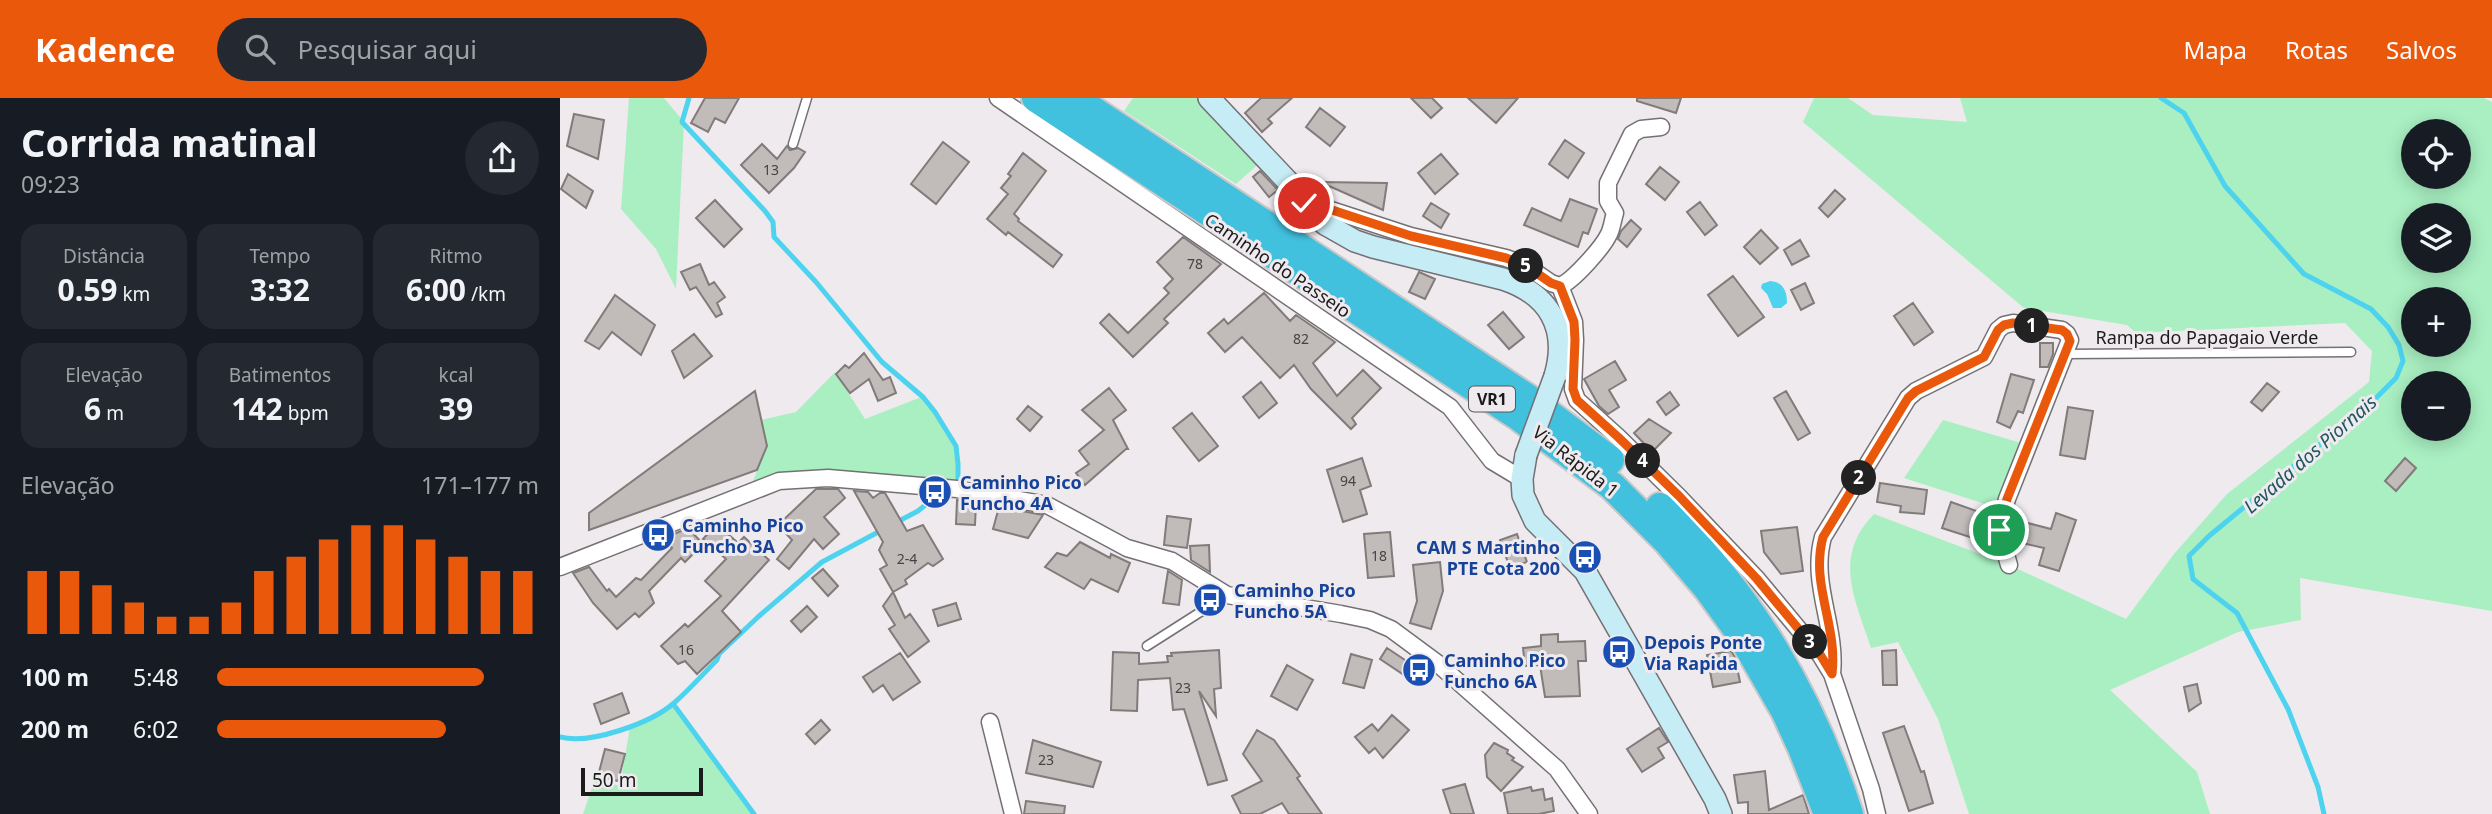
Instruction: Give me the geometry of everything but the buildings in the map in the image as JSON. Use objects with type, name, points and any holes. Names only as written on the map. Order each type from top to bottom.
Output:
[{"type":"highway","name":"Via Rápida 1","points":[[1037,98],[1518,416],[1612,486],[1667,541],[1708,589],[1742,636],[1785,711],[1828,814]]},
{"type":"highway","name":"Via Rápida 1","points":[[1074,98],[1526,397],[1622,470],[1723,574],[1761,627],[1802,700],[1830,762],[1849,814]]},
{"type":"street","name":"Caminho do Passeio","points":[[998,98],[1450,407],[1492,461],[1521,479]]},
{"type":"street","points":[[1209,98],[1325,224],[1354,241],[1521,285],[1548,308],[1559,333],[1560,361],[1526,455],[1521,479],[1524,495],[1535,521],[1585,571],[1721,814]]},
{"type":"street","points":[[1304,203],[1411,236],[1506,258],[1525,265],[1560,286],[1581,270],[1609,235],[1615,213],[1608,201],[1608,183],[1632,134],[1641,129],[1661,127]]},
{"type":"street","points":[[1560,286],[1574,322],[1573,389],[1577,400],[1671,488],[1757,579],[1821,656],[1832,674],[1877,814]]},
{"type":"street","points":[[1832,674],[1833,647],[1819,577],[1818,559],[1823,537],[1908,398],[1916,391],[1984,357],[1998,330],[2013,323],[2062,330],[2070,341],[2007,499],[1999,530],[2009,565]]},
{"type":"street","points":[[560,567],[779,481],[828,478],[957,489],[1047,505],[1127,548],[1172,561],[1227,595],[1370,620],[1391,629],[1437,663],[1557,769],[1589,814]]},
{"type":"street","points":[[990,722],[1013,814]]},
{"type":"lane","points":[[793,144],[807,98]]},
{"type":"lane","name":"Rampa do Papagaio Verde","points":[[2064,354],[2351,352]]},
{"type":"lane","points":[[1147,646],[1227,595]]},
{"type":"green space","points":[[629,98],[664,98],[684,122],[676,289],[656,249],[621,209]]},
{"type":"green space","points":[[1133,98],[1209,98],[1264,159],[1236,184],[1124,111]]},
{"type":"green space","points":[[1814,98],[1848,98],[1873,115],[1967,122],[1960,98],[2484,98],[2492,102],[2492,611],[2300,578],[2301,620],[2238,632],[2110,690],[2197,772],[2210,814],[1969,814],[1938,719],[1898,642],[1871,648],[1859,612],[1850,562],[1861,530],[1874,514],[2009,565],[2126,619],[2174,554],[2227,494],[2369,382],[2372,351],[2345,323],[2136,333],[2127,325],[2024,308],[1803,122]]},
{"type":"green space","points":[[835,372],[865,419],[924,396],[948,429],[956,449],[957,489],[828,478],[749,491],[767,446],[761,420],[796,412]]},
{"type":"green space","points":[[1943,420],[2028,445],[2004,510],[1904,478]]},
{"type":"green space","points":[[673,706],[752,814],[583,814],[595,779],[620,786],[630,727]]},
{"type":"water","points":[[1770,281],[1781,285],[1785,291],[1787,303],[1781,308],[1773,308],[1761,288],[1762,284]]},
{"type":"waterway","points":[[689,98],[682,122],[765,211],[773,222],[774,237],[816,282],[882,362],[923,397],[935,412],[956,446],[958,479]]},
{"type":"waterway","name":"Levada dos Piornais","points":[[2161,98],[2184,113],[2225,186],[2304,274],[2371,309],[2388,327],[2399,345],[2403,361],[2396,378],[2354,420],[2323,442],[2209,536],[2189,556],[2193,579],[2237,613],[2288,709],[2318,787],[2324,814]]},
{"type":"waterway","points":[[897,522],[918,511],[939,494]]},
{"type":"waterway","points":[[560,737],[573,739],[603,735],[636,725],[664,711],[685,693],[717,660],[719,654],[758,617],[822,562],[882,530]]},
{"type":"waterway","points":[[674,705],[754,814]]},
{"type":"place","name":"Caminho Pico Funcho 4A","points":[[935,492]]},
{"type":"place","name":"Caminho Pico Funcho 3A","points":[[658,535]]},
{"type":"place","name":"CAM S Martinho PTE Cota 200","points":[[1585,557]]},
{"type":"place","name":"Caminho Pico Funcho 5A","points":[[1210,600]]},
{"type":"place","name":"Depois Ponte Via Rapida","points":[[1619,652]]},
{"type":"place","name":"Caminho Pico Funcho 6A","points":[[1419,670]]},
{"type":"route","points":[[1304,203],[1411,236],[1506,258],[1525,265],[1560,286],[1574,322],[1573,389],[1577,400],[1679,496],[1757,579],[1821,656],[1832,674],[1833,647],[1819,577],[1818,559],[1823,537],[1908,398],[1916,391],[1984,357],[1998,330],[2004,325],[2013,323],[2062,330],[2070,341],[2007,499],[1999,530]]}]
